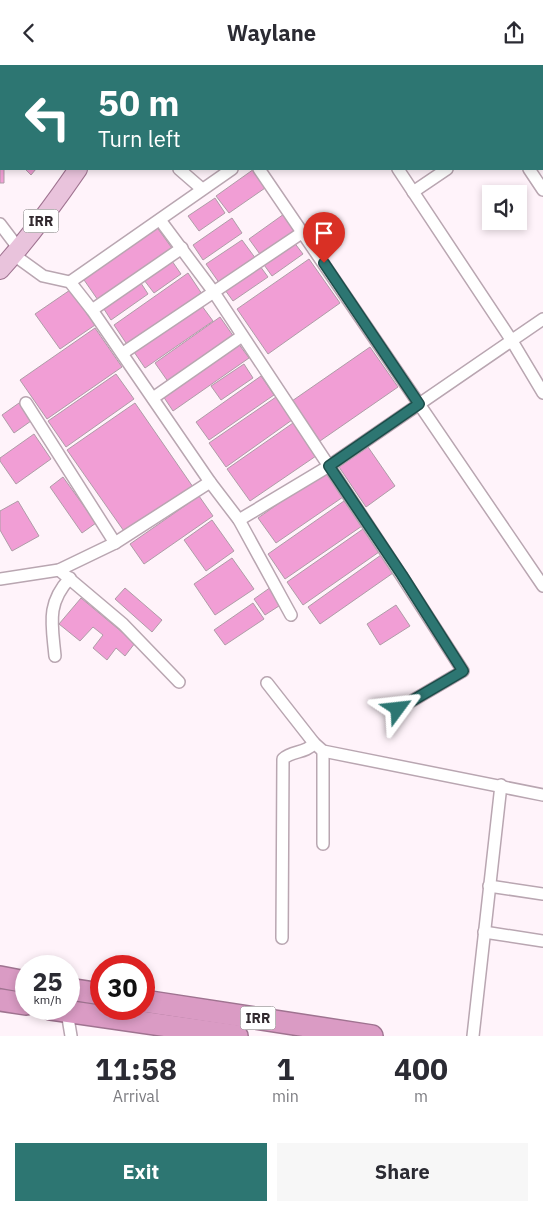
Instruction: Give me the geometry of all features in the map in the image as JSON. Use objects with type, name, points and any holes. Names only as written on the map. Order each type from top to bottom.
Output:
[{"type":"highway","points":[[0,977],[15,980]]},
{"type":"highway","points":[[0,1000],[15,1003]]},
{"type":"highway","name":"IRR","points":[[155,1003],[372,1036]]},
{"type":"highway","name":"IRR","points":[[80,1013],[237,1036]]},
{"type":"main road","name":"IRR","points":[[0,270],[66,170]]},
{"type":"main road","name":"IRR","points":[[12,250],[56,201],[77,170]]},
{"type":"street","points":[[180,170],[202,189]]},
{"type":"street","points":[[70,282],[230,170]]},
{"type":"street","points":[[260,170],[543,586]]},
{"type":"street","points":[[399,170],[512,341],[543,393]]},
{"type":"street","points":[[413,192],[446,170]]},
{"type":"street","points":[[530,170],[543,190]]},
{"type":"street","points":[[160,219],[212,291],[402,575],[463,671],[398,709]]},
{"type":"street","points":[[0,224],[12,250],[43,276],[70,282],[92,310],[239,520],[291,615]]},
{"type":"street","points":[[123,353],[212,291],[303,232]]},
{"type":"street","points":[[92,310],[182,248]]},
{"type":"street","points":[[239,520],[329,466],[543,319]]},
{"type":"street","points":[[153,397],[242,336]]},
{"type":"street","points":[[26,403],[115,543]]},
{"type":"street","points":[[0,579],[60,570],[115,543],[210,481]]},
{"type":"street","points":[[60,570],[123,625],[179,681]]},
{"type":"street","points":[[55,656],[51,612],[60,588],[70,578]]},
{"type":"street","points":[[267,683],[318,747],[323,844]]},
{"type":"street","points":[[282,938],[283,759],[287,755],[318,747],[543,795]]},
{"type":"street","points":[[473,1036],[500,785]]},
{"type":"street","points":[[489,886],[543,894]]},
{"type":"street","points":[[484,932],[543,941]]},
{"type":"street","points":[[64,1020],[71,1036]]},
{"type":"building","points":[[0,170],[4,170],[4,183],[0,183]]},
{"type":"building","points":[[26,170],[35,170],[31,175]]},
{"type":"building","points":[[253,170],[255,170],[268,186],[229,213],[216,196]]},
{"type":"building","points":[[215,198],[225,213],[199,231],[188,216]]},
{"type":"building","points":[[284,214],[297,233],[262,257],[249,239]]},
{"type":"building","points":[[232,218],[242,233],[203,260],[193,245]]},
{"type":"building","points":[[156,226],[174,251],[100,303],[82,277]]},
{"type":"building","points":[[242,240],[256,259],[220,284],[206,264]]},
{"type":"building","points":[[293,241],[303,254],[272,276],[262,262]]},
{"type":"building","points":[[309,259],[340,303],[268,354],[237,309]]},
{"type":"building","points":[[172,261],[181,274],[154,293],[144,280]]},
{"type":"building","points":[[260,266],[268,277],[233,301],[225,290]]},
{"type":"building","points":[[188,273],[202,294],[128,346],[114,325]]},
{"type":"building","points":[[139,280],[148,294],[111,320],[102,306]]},
{"type":"building","points":[[73,288],[98,323],[60,349],[35,314]]},
{"type":"building","points":[[199,302],[213,321],[145,368],[132,349]]},
{"type":"building","points":[[220,317],[234,337],[169,383],[155,363]]},
{"type":"building","points":[[95,328],[122,367],[47,419],[20,380]]},
{"type":"building","points":[[238,343],[249,358],[173,411],[163,396]]},
{"type":"building","points":[[370,347],[398,387],[320,441],[292,401]]},
{"type":"building","points":[[244,364],[253,378],[221,400],[211,386]]},
{"type":"building","points":[[116,374],[134,399],[66,447],[48,421]]},
{"type":"building","points":[[261,376],[274,395],[209,440],[196,422]]},
{"type":"building","points":[[276,397],[292,420],[226,467],[209,443]]},
{"type":"building","points":[[19,403],[31,421],[14,433],[2,415]]},
{"type":"building","points":[[135,403],[193,487],[126,534],[67,450]]},
{"type":"building","points":[[293,423],[316,456],[250,501],[227,469]]},
{"type":"building","points":[[34,434],[51,459],[16,484],[0,461],[0,458]]},
{"type":"building","points":[[368,447],[395,486],[366,507],[339,467]]},
{"type":"building","points":[[325,471],[343,497],[276,543],[258,518]]},
{"type":"building","points":[[63,477],[96,523],[82,533],[50,487]]},
{"type":"building","points":[[199,496],[213,516],[144,564],[130,544]]},
{"type":"building","points":[[18,501],[39,536],[12,551],[0,530],[0,511]]},
{"type":"building","points":[[344,501],[362,526],[285,579],[268,554]]},
{"type":"building","points":[[212,520],[234,551],[206,571],[184,540]]},
{"type":"building","points":[[363,529],[379,552],[303,605],[287,582]]},
{"type":"building","points":[[381,555],[393,573],[320,624],[308,607]]},
{"type":"building","points":[[232,558],[254,589],[215,615],[194,584]]},
{"type":"building","points":[[271,587],[282,604],[265,615],[254,599]]},
{"type":"building","points":[[125,588],[162,620],[152,632],[115,599]]},
{"type":"building","points":[[81,598],[135,643],[125,656],[116,648],[107,660],[93,648],[103,635],[93,627],[80,641],[59,624]]},
{"type":"building","points":[[253,603],[264,619],[225,645],[214,630]]},
{"type":"building","points":[[396,605],[410,626],[380,645],[367,624]]},
{"type":"route","points":[[324,263],[419,404],[329,466],[463,671],[398,709]]}]
